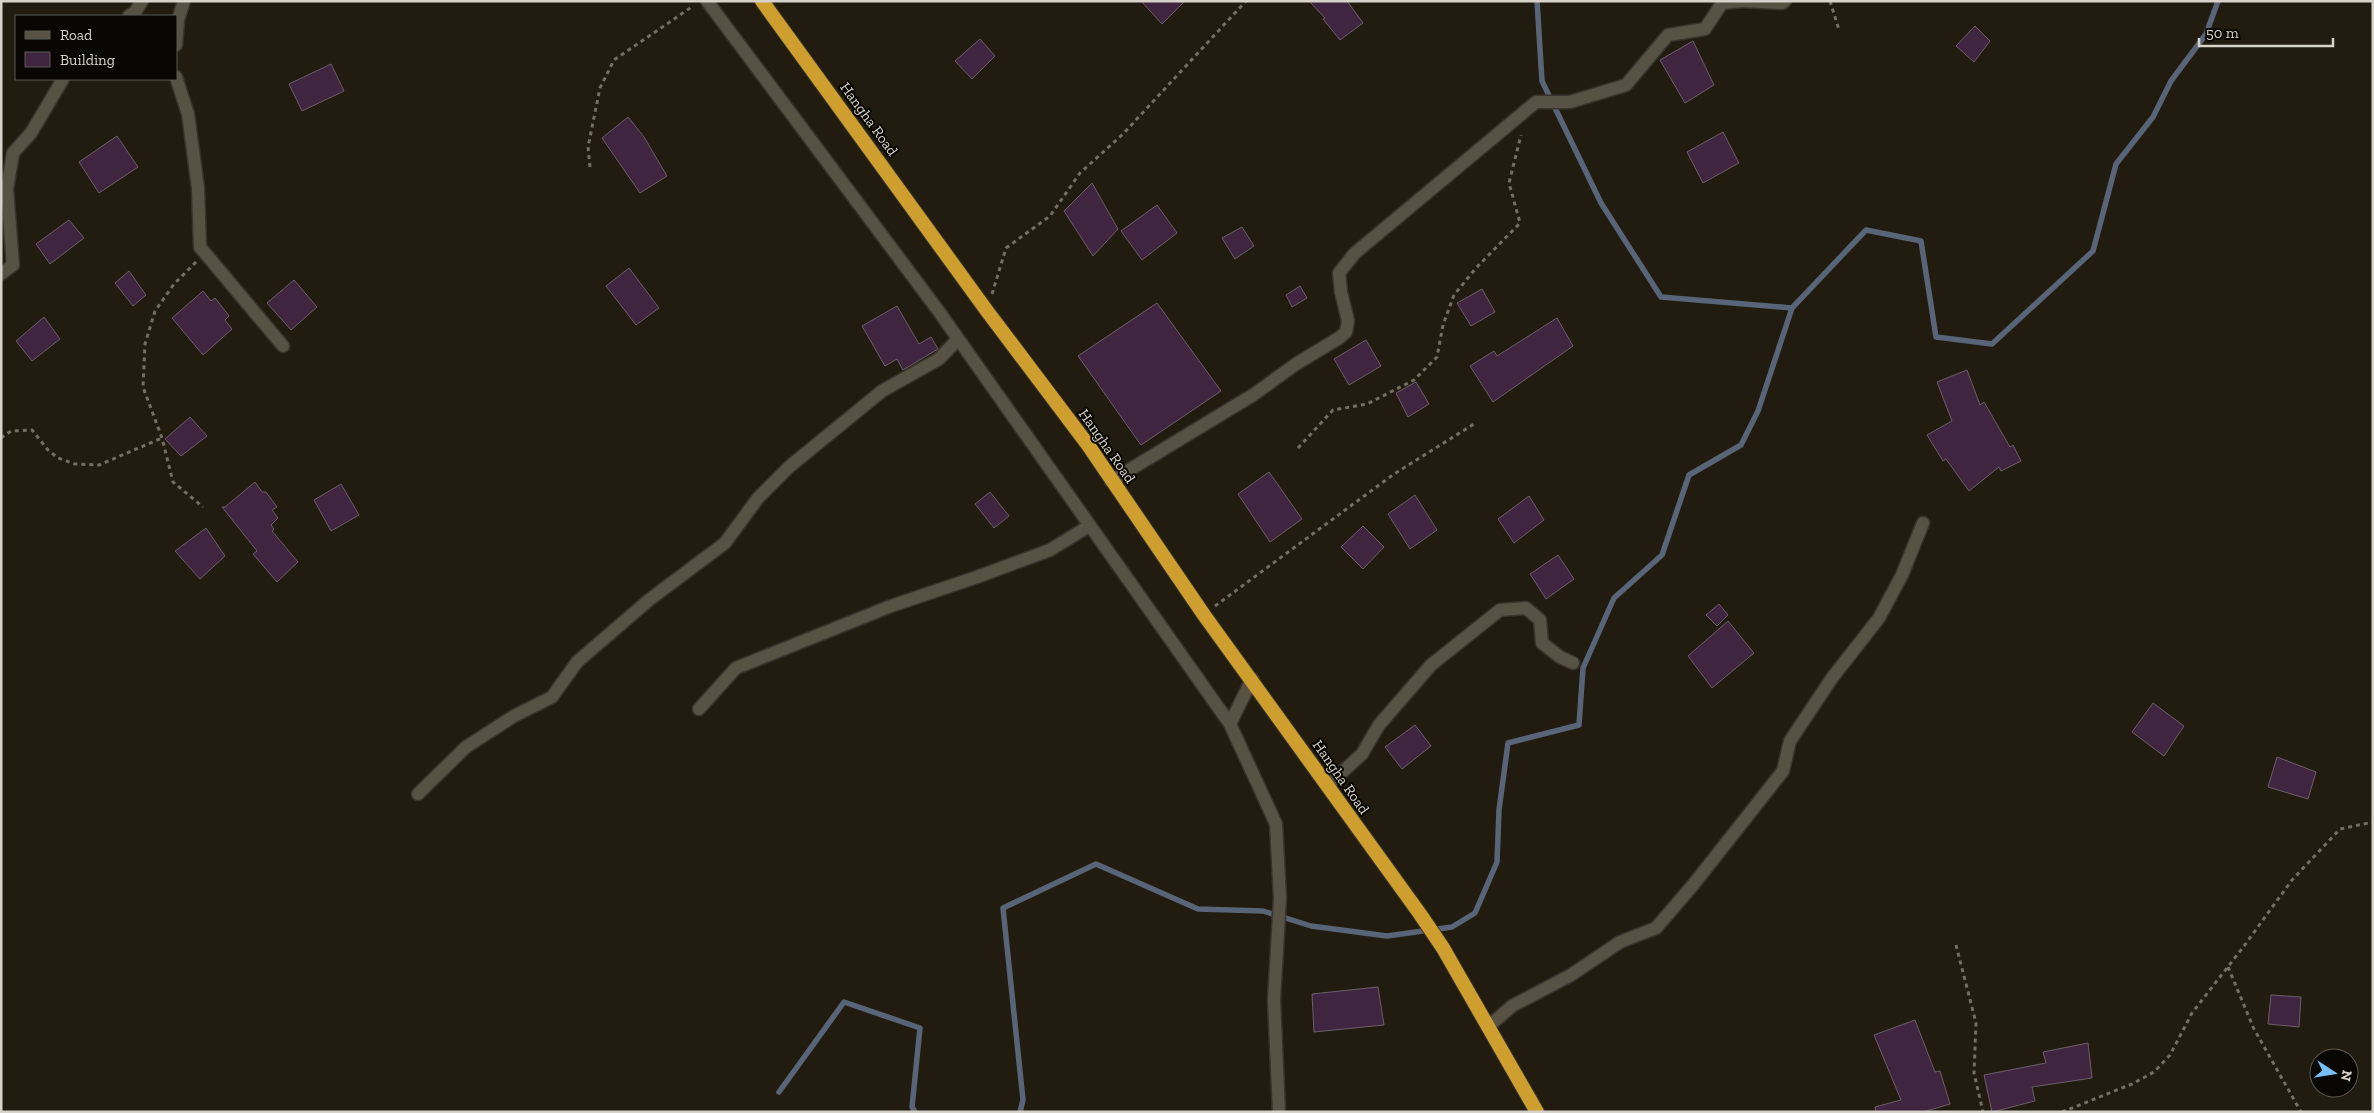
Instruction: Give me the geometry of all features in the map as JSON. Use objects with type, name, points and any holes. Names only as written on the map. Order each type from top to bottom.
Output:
[{"type":"highway","name":"Hangha Road","points":[[762,1],[987,311],[1088,445],[1204,615],[1420,914],[1443,948],[1537,1112]]},
{"type":"street","points":[[130,15],[135,12],[142,1]]},
{"type":"street","points":[[178,20],[184,1]]},
{"type":"street","points":[[707,1],[807,132],[958,339],[1230,724],[1276,824],[1280,898],[1274,1000],[1280,1112]]},
{"type":"street","points":[[1111,481],[1237,405],[1346,332],[1348,321],[1338,280],[1342,267],[1355,253],[1536,102],[1570,102],[1626,85],[1668,35],[1705,29],[1722,3],[1743,1],[1782,4],[1785,1]]},
{"type":"street","points":[[1,274],[13,265],[7,189],[14,153],[31,133],[62,80]]},
{"type":"street","points":[[177,80],[188,114],[198,188],[200,247],[283,346]]},
{"type":"street","points":[[418,794],[466,747],[514,716],[552,697],[577,662],[649,600],[725,543],[758,498],[789,467],[882,391],[939,359],[958,339]]},
{"type":"street","points":[[1489,1026],[1512,1006],[1571,975],[1620,942],[1656,928],[1693,886],[1783,771],[1790,741],[1832,678],[1879,618],[1902,575],[1923,523]]},
{"type":"street","points":[[699,709],[736,668],[891,606],[978,577],[1050,550],[1089,526]]},
{"type":"street","points":[[1327,786],[1362,754],[1379,725],[1431,665],[1500,610],[1526,608],[1540,620],[1542,643],[1560,657],[1573,663]]},
{"type":"street","points":[[1230,724],[1252,679]]},
{"type":"path","points":[[590,168],[588,147],[600,88],[614,60],[700,1]]},
{"type":"path","points":[[987,311],[1006,248],[1050,216],[1080,173],[1122,134],[1246,1]]},
{"type":"path","points":[[1830,1],[1839,30]]},
{"type":"path","points":[[1298,448],[1333,410],[1367,404],[1414,380],[1437,358],[1443,325],[1454,295],[1476,268],[1520,223],[1509,183],[1523,126]]},
{"type":"path","points":[[203,507],[173,482],[162,438],[143,387],[146,344],[155,312],[174,284],[206,254]]},
{"type":"path","points":[[1204,615],[1394,474],[1474,424]]},
{"type":"path","points":[[1,438],[12,431],[32,430],[48,450],[58,458],[75,464],[99,465],[162,438]]},
{"type":"path","points":[[2062,1112],[2132,1084],[2154,1072],[2170,1055],[2192,1013],[2292,880],[2340,829],[2373,822]]},
{"type":"path","points":[[1956,945],[1976,1023],[1974,1073],[1983,1112]]},
{"type":"path","points":[[2228,967],[2254,1028],[2301,1112]]},
{"type":"building","points":[[1141,1],[1185,1],[1162,24]]},
{"type":"building","points":[[1309,1],[1347,1],[1363,23],[1340,40],[1323,19],[1325,18]]},
{"type":"building","points":[[1975,26],[1990,41],[1974,62],[1956,46]]},
{"type":"building","points":[[980,39],[995,56],[972,79],[955,61]]},
{"type":"building","points":[[1693,41],[1714,85],[1685,103],[1660,60]]},
{"type":"building","points":[[331,64],[344,91],[302,111],[289,84]]},
{"type":"building","points":[[628,117],[644,137],[667,176],[640,193],[602,138]]},
{"type":"building","points":[[1723,132],[1739,163],[1703,183],[1687,152]]},
{"type":"building","points":[[117,136],[138,167],[99,193],[79,162]]},
{"type":"building","points":[[1092,183],[1118,229],[1093,256],[1064,211]]},
{"type":"building","points":[[1157,205],[1177,233],[1142,260],[1121,231]]},
{"type":"building","points":[[69,220],[84,238],[50,264],[36,244]]},
{"type":"building","points":[[1242,227],[1254,246],[1235,259],[1222,238]]},
{"type":"building","points":[[629,268],[659,308],[636,325],[606,286]]},
{"type":"building","points":[[129,271],[146,295],[133,306],[115,283]]},
{"type":"building","points":[[294,280],[317,307],[291,330],[267,303]]},
{"type":"building","points":[[1300,286],[1307,298],[1292,307],[1286,295]]},
{"type":"building","points":[[1482,289],[1495,312],[1471,326],[1457,303]]},
{"type":"building","points":[[203,291],[211,301],[215,298],[229,316],[225,320],[232,329],[203,355],[172,318]]},
{"type":"building","points":[[1157,303],[1221,391],[1141,445],[1078,356]]},
{"type":"building","points":[[897,306],[919,344],[931,337],[938,349],[903,370],[897,359],[885,366],[862,326]]},
{"type":"building","points":[[44,317],[60,339],[32,361],[16,341]]},
{"type":"building","points":[[1557,318],[1573,346],[1493,402],[1470,366],[1494,351],[1497,356]]},
{"type":"building","points":[[1366,340],[1381,366],[1349,385],[1334,359]]},
{"type":"building","points":[[1967,370],[1980,405],[1984,402],[2010,447],[2013,445],[2021,461],[2001,471],[1999,467],[1969,491],[1946,459],[1943,461],[1927,435],[1952,421],[1937,382]]},
{"type":"building","points":[[1416,382],[1429,404],[1408,417],[1396,393]]},
{"type":"building","points":[[190,417],[207,436],[181,456],[165,439]]},
{"type":"building","points":[[1269,472],[1302,519],[1270,542],[1238,494]]},
{"type":"building","points":[[255,482],[262,492],[266,492],[277,507],[272,510],[278,518],[271,525],[274,529],[272,531],[298,562],[277,582],[253,554],[257,551],[222,507],[225,507]]},
{"type":"building","points":[[341,484],[359,515],[331,531],[314,500]]},
{"type":"building","points":[[990,492],[1009,516],[994,528],[975,504]]},
{"type":"building","points":[[1415,495],[1437,530],[1410,549],[1388,514]]},
{"type":"building","points":[[1529,496],[1544,520],[1514,543],[1498,519]]},
{"type":"building","points":[[1363,526],[1384,547],[1363,569],[1341,547]]},
{"type":"building","points":[[206,528],[225,556],[200,579],[175,551]]},
{"type":"building","points":[[1558,555],[1574,579],[1546,599],[1530,574]]},
{"type":"building","points":[[1719,604],[1728,615],[1717,626],[1706,615]]},
{"type":"building","points":[[1728,621],[1754,653],[1712,688],[1688,656]]},
{"type":"building","points":[[2153,703],[2184,726],[2164,756],[2132,732]]},
{"type":"building","points":[[1415,725],[1431,746],[1402,769],[1385,747]]},
{"type":"building","points":[[2277,757],[2316,772],[2308,799],[2268,787]]},
{"type":"building","points":[[1378,987],[1384,1025],[1314,1032],[1312,994]]},
{"type":"building","points":[[2271,995],[2301,997],[2299,1027],[2268,1024]]},
{"type":"building","points":[[1915,1020],[1935,1072],[1940,1071],[1950,1104],[1923,1112],[1876,1112],[1875,1107],[1901,1100],[1874,1035]]},
{"type":"building","points":[[2088,1043],[2092,1078],[2032,1087],[2035,1101],[1992,1112],[1984,1075],[2046,1063],[2043,1052]]},
{"type":"waterway","points":[[1537,1],[1542,81],[1601,203],[1661,297],[1792,308]]},
{"type":"waterway","points":[[1020,1112],[1023,1100],[1003,908],[1096,864],[1198,909],[1263,911],[1311,926],[1387,936],[1452,927],[1475,913],[1497,862],[1499,810],[1508,743],[1579,725],[1583,668],[1614,598],[1662,555],[1689,475],[1741,445],[1758,411],[1792,308],[1866,230],[1921,241],[1936,337],[1992,344],[2093,251],[2116,164],[2153,117],[2171,81],[2206,34],[2218,1]]},
{"type":"waterway","points":[[779,1092],[844,1002],[920,1028],[912,1107],[915,1112]]}]
